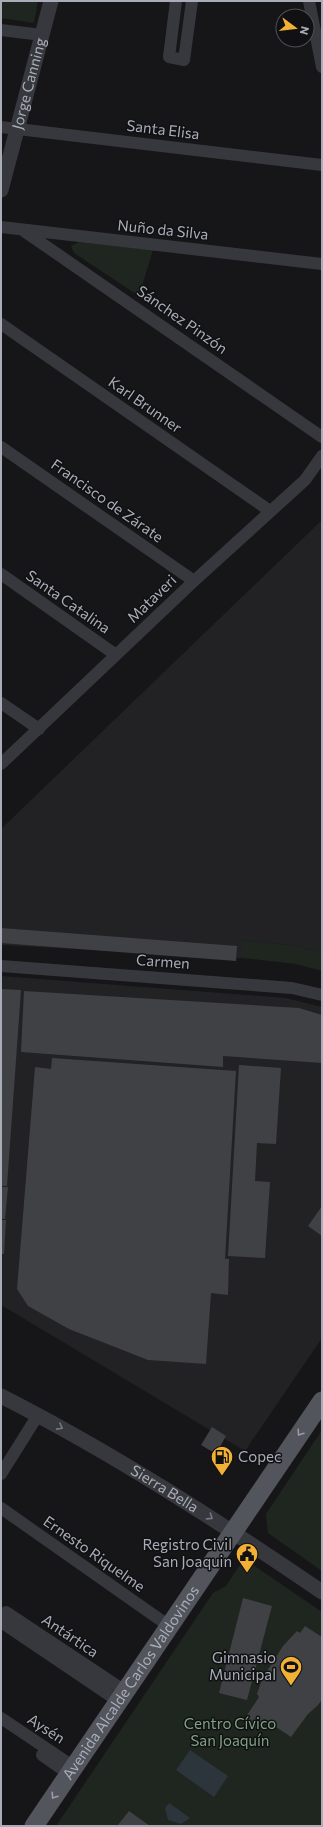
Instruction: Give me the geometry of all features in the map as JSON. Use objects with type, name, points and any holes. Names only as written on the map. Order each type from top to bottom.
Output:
[{"type":"main road","name":"Avenida Alcalde Carlos Valdovinos","points":[[34,1826],[322,1401]]},
{"type":"street","name":"Jorge Canning","points":[[1,190],[51,1]]},
{"type":"street","points":[[176,1],[169,57],[184,60],[192,1]]},
{"type":"street","points":[[310,1],[322,67]]},
{"type":"street","points":[[1,30],[42,35]]},
{"type":"street","name":"Santa Elisa","points":[[1,127],[322,165]]},
{"type":"street","name":"Nuño da Silva","points":[[1,227],[24,231],[322,264]]},
{"type":"street","name":"Sánchez Pinzón","points":[[24,231],[322,437]]},
{"type":"street","name":"Karl Brunner","points":[[1,324],[270,511]]},
{"type":"street","name":"Francisco de Zárate","points":[[1,447],[194,581]]},
{"type":"street","name":"Mataveri","points":[[1,764],[194,581],[305,480],[322,456]]},
{"type":"street","name":"Santa Catalina","points":[[1,574],[116,655]]},
{"type":"street","points":[[1,702],[39,729]]},
{"type":"street","name":"Carmen","points":[[1,966],[292,988],[322,995]]},
{"type":"street","name":"Sierra Bella","points":[[1,1396],[130,1467],[233,1532],[322,1592]]},
{"type":"street","points":[[1,1474],[38,1415]]},
{"type":"street","name":"Ernesto Riquelme","points":[[1,1508],[169,1626]]},
{"type":"street","name":"Antártica","points":[[1,1621],[6,1612],[122,1696]]},
{"type":"street","name":"Aysén","points":[[1,1718],[71,1770]]},
{"type":"street","name":"Aysén","points":[[1,1727],[71,1770]]},
{"type":"shaded area","points":[[322,520],[322,952],[295,946],[242,940],[242,958],[1,945],[1,829]]},
{"type":"shaded area","points":[[1,976],[286,998],[322,1007],[322,1338],[245,1451],[1,1305]]},
{"type":"shaded area","points":[[190,1750],[228,1776],[214,1797],[176,1770]]},
{"type":"shaded area","points":[[169,1803],[190,1818],[181,1824],[168,1820],[165,1808]]},
{"type":"green space","points":[[1,1],[38,1],[34,23],[1,18]]},
{"type":"green space","points":[[79,242],[153,250],[139,296],[74,253],[71,246]]},
{"type":"green space","points":[[242,940],[295,946],[322,952],[322,971],[296,964],[242,958]]},
{"type":"green space","points":[[322,1430],[322,1571],[268,1533],[266,1514]]},
{"type":"green space","name":"Centro Cívico San Joaquín","points":[[249,1562],[322,1612],[322,1826],[56,1826],[213,1593],[226,1586],[239,1566]]},
{"type":"building","points":[[1,928],[237,946],[236,961],[1,943]]},
{"type":"building","points":[[1,989],[21,990],[7,1186],[1,1186]]},
{"type":"building","points":[[24,991],[299,1008],[322,1015],[322,1063],[223,1056],[223,1067],[21,1052]]},
{"type":"building","points":[[52,1058],[236,1071],[225,1259],[229,1259],[228,1295],[211,1293],[206,1364],[148,1360],[69,1329],[28,1306],[17,1289],[35,1067],[51,1069]]},
{"type":"building","points":[[239,1065],[281,1068],[276,1144],[257,1143],[255,1181],[270,1182],[265,1258],[228,1256]]},
{"type":"building","points":[[1,1187],[8,1187],[5,1219],[1,1219]]},
{"type":"building","points":[[322,1206],[322,1236],[308,1226]]},
{"type":"building","points":[[1,1220],[6,1220],[4,1254],[1,1254]]},
{"type":"building","points":[[212,1427],[226,1436],[216,1454],[201,1445]]},
{"type":"building","points":[[243,1598],[272,1606],[247,1700],[219,1693]]},
{"type":"building","name":"Gimnasio Municipal","points":[[305,1626],[322,1637],[322,1700],[308,1714],[291,1737],[264,1719],[258,1729],[244,1720],[259,1697],[257,1694],[262,1679],[283,1646],[297,1631],[300,1633]]},
{"type":"building","points":[[129,1811],[150,1826],[117,1826]]},
{"type":"place","name":"Copec","points":[[222,1476]]},
{"type":"place","name":"Registro Civil San Joaquin","points":[[247,1574]]},
{"type":"place","name":"Gimnasio Municipal","points":[[291,1686]]}]
